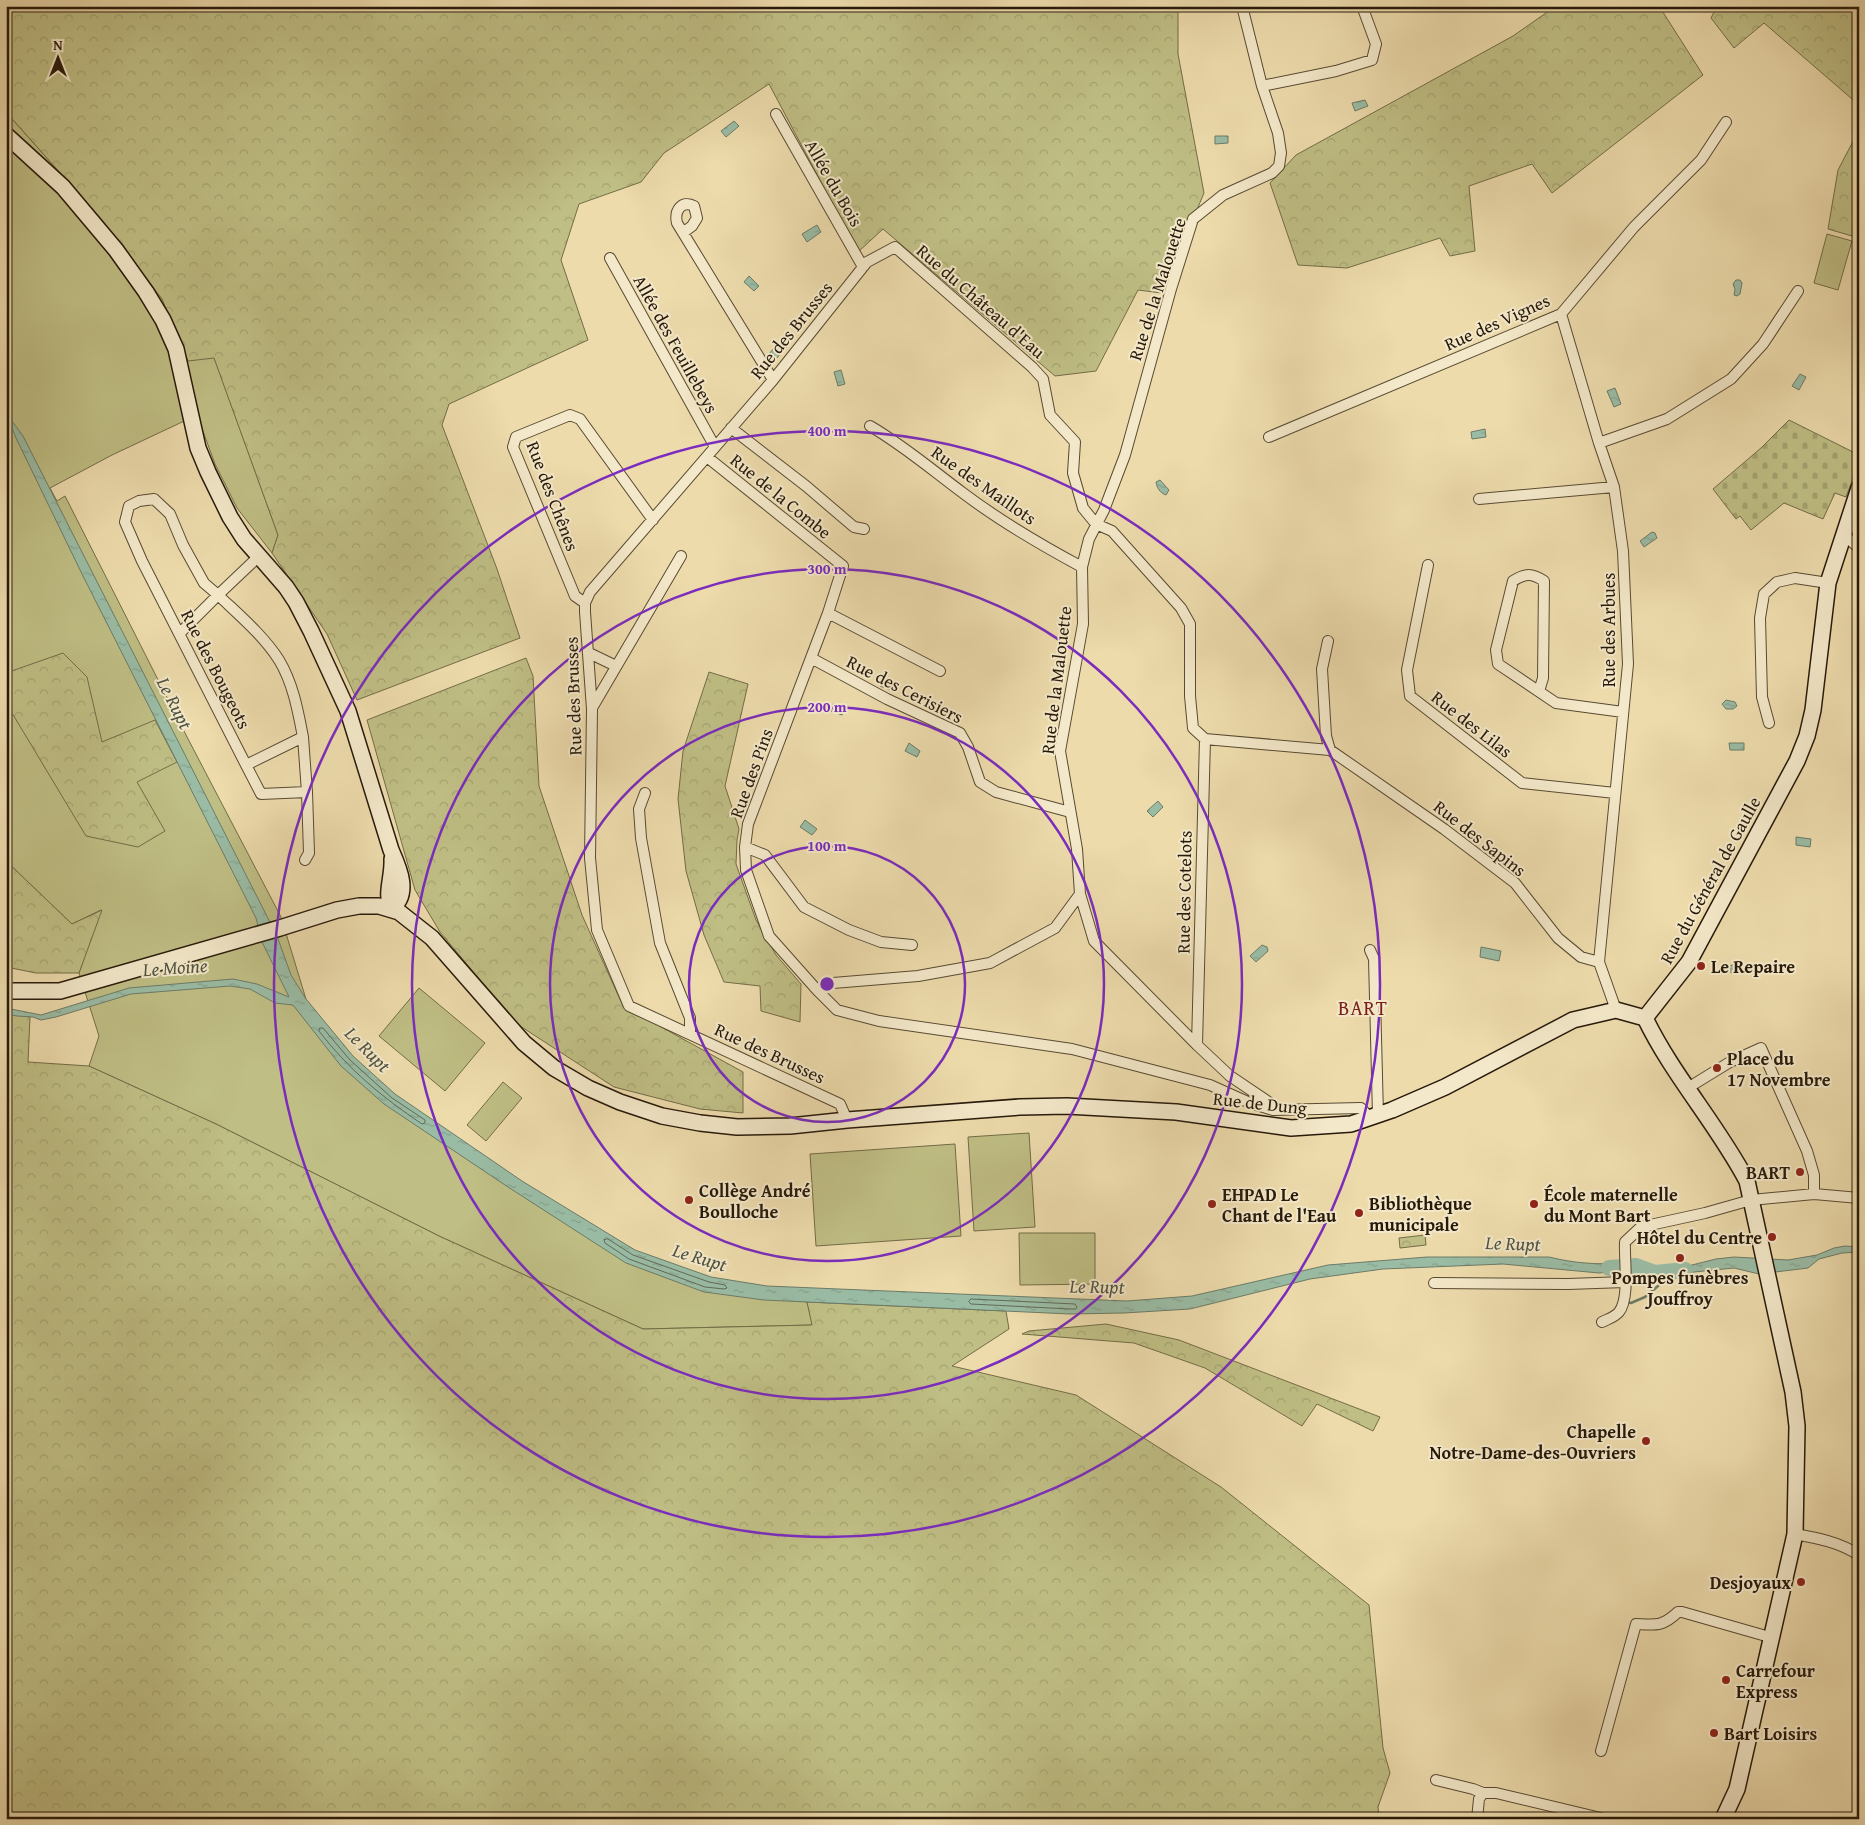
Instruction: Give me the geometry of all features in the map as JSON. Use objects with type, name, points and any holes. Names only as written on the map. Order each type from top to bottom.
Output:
[{"type":"main road","points":[[6,135],[63,187],[116,250],[163,320],[176,349],[202,456],[230,517],[244,539],[286,587],[296,602],[348,711],[391,850],[393,869],[388,889],[388,900],[391,909],[359,906],[337,910],[60,991],[6,991]]},
{"type":"main road","name":"Rue du Général de Gaulle","points":[[1645,1018],[1690,962],[1797,761],[1807,736],[1814,710],[1828,583],[1859,488]]},
{"type":"main road","name":"Rue de Dung","points":[[391,909],[399,912],[432,938],[524,1043],[554,1068],[588,1088],[620,1102],[662,1116],[737,1127],[781,1126],[1011,1108],[1066,1106],[1176,1112],[1291,1128],[1351,1124],[1392,1110],[1445,1087],[1573,1020],[1616,1010],[1645,1018]]},
{"type":"main road","points":[[1645,1018],[1658,1044],[1686,1088],[1732,1152],[1747,1181],[1792,1392],[1797,1426],[1794,1534],[1773,1638],[1737,1789],[1724,1819]]},
{"type":"street","points":[[1242,6],[1262,86],[1336,71],[1372,60],[1376,44],[1362,6]]},
{"type":"street","name":"Rue de la Malouette","points":[[1262,86],[1278,133],[1281,153],[1279,166],[1272,173],[1222,195],[1193,219],[1170,289],[1125,455],[1104,510],[1089,539],[1082,567],[1083,624],[1060,751],[1077,849],[1080,894],[1094,941],[1197,1045],[1230,1076],[1270,1103],[1273,1110]]},
{"type":"street","name":"Allée du Bois","points":[[776,114],[863,267]]},
{"type":"street","name":"Rue des Vignes","points":[[1269,437],[1560,314],[1634,227],[1701,160],[1726,122]]},
{"type":"street","points":[[684,232],[773,380]]},
{"type":"street","name":"Rue des Brusses","points":[[847,1120],[840,1104],[629,1006],[597,930],[590,858],[592,708],[586,603],[590,592],[773,380],[863,267],[868,262],[895,247]]},
{"type":"street","name":"Rue du Château d'Eau","points":[[895,247],[1032,367],[1043,379],[1050,415],[1075,442],[1073,473],[1083,508],[1096,524],[1112,531],[1181,608],[1190,624],[1190,696],[1193,728],[1205,739]]},
{"type":"street","name":"Allée des Feuillebeys","points":[[610,258],[715,447]]},
{"type":"street","points":[[1599,443],[1667,419],[1731,380],[1762,344],[1798,291]]},
{"type":"street","name":"Rue des Arbues","points":[[1560,314],[1614,487],[1623,551],[1628,664],[1599,962],[1616,1010]]},
{"type":"street","name":"Rue des Chênes","points":[[586,603],[575,596],[513,447],[516,437],[570,414],[580,418],[653,520]]},
{"type":"street","name":"Rue des Maillots","points":[[870,426],[889,437],[964,494],[1040,544],[1082,567]]},
{"type":"street","points":[[731,428],[806,486],[854,527],[864,529]]},
{"type":"street","name":"Rue de la Combe","points":[[707,457],[843,566],[828,613]]},
{"type":"street","points":[[1479,498],[1614,487]]},
{"type":"street","name":"Rue des Bougeots","points":[[305,860],[309,853],[307,792],[303,737],[297,703],[279,660],[251,626],[204,583],[183,545],[170,514],[154,499],[139,500],[129,506],[125,522],[142,561],[261,794],[307,792]]},
{"type":"street","points":[[1844,535],[1859,548]]},
{"type":"street","name":"Rue des Bougeots","points":[[218,595],[258,556]]},
{"type":"street","points":[[592,708],[681,556]]},
{"type":"street","name":"Rue des Lilas","points":[[1428,565],[1407,670],[1410,696],[1522,783],[1615,793]]},
{"type":"street","points":[[1539,691],[1543,678],[1544,581],[1535,574],[1523,575],[1513,581],[1496,650],[1498,664],[1556,703],[1623,712]]},
{"type":"street","points":[[1769,723],[1762,697],[1760,618],[1764,594],[1777,582],[1795,578],[1828,583]]},
{"type":"street","points":[[180,633],[218,595]]},
{"type":"street","points":[[828,613],[940,671]]},
{"type":"street","name":"Rue des Pins","points":[[817,990],[769,936],[746,870],[745,847],[748,824],[828,613]]},
{"type":"street","points":[[1328,641],[1322,669],[1326,736],[1330,750]]},
{"type":"street","points":[[589,653],[616,666]]},
{"type":"street","name":"Rue des Cerisiers","points":[[811,658],[887,699],[960,733],[968,747],[980,782],[996,792],[1070,812]]},
{"type":"street","points":[[246,765],[303,737]]},
{"type":"street","name":"Rue des Sapins","points":[[1205,739],[1330,750],[1444,828],[1515,883],[1558,938],[1581,957],[1599,962]]},
{"type":"street","name":"Rue des Cotelots","points":[[1197,1045],[1205,739]]},
{"type":"street","points":[[645,792],[639,809],[641,838],[660,943],[690,1018],[690,1033]]},
{"type":"street","points":[[745,847],[765,855],[804,907],[849,930],[881,942],[912,945]]},
{"type":"street","points":[[1080,894],[1055,928],[990,963],[918,976],[833,983],[817,990],[836,1010],[879,1021],[1072,1049],[1210,1085],[1250,1103],[1273,1110],[1361,1108],[1374,1116]]},
{"type":"street","points":[[1370,950],[1374,959],[1374,1116]]},
{"type":"street","points":[[1686,1088],[1730,1062],[1761,1048],[1807,1151],[1814,1175],[1814,1194]]},
{"type":"street","points":[[1602,1322],[1618,1313],[1621,1308],[1625,1296],[1625,1242],[1641,1227],[1705,1213],[1751,1200],[1814,1194],[1859,1198]]},
{"type":"street","points":[[1434,1283],[1568,1284],[1625,1278]]},
{"type":"street","points":[[1794,1534],[1821,1539],[1848,1548],[1859,1555]]},
{"type":"street","points":[[1601,1751],[1636,1624],[1660,1625],[1678,1612],[1682,1612],[1773,1638]]},
{"type":"street","points":[[1436,1780],[1483,1793],[1496,1793],[1605,1819]]},
{"type":"street","points":[[1477,1819],[1480,1799],[1483,1793]]},
{"type":"green space","points":[[6,6],[1178,6],[1178,54],[1204,193],[1162,293],[1138,290],[1096,371],[1055,376],[883,229],[858,252],[769,84],[664,153],[641,182],[579,204],[561,260],[588,340],[449,404],[442,425],[497,569],[520,638],[357,700],[327,634],[272,553],[278,535],[214,358],[188,361],[162,299],[102,220],[6,112]]},
{"type":"green space","points":[[1556,6],[1659,6],[1703,75],[1552,193],[1532,164],[1469,186],[1475,251],[1450,256],[1440,238],[1347,268],[1298,265],[1270,183],[1296,155],[1513,36]]},
{"type":"green space","points":[[1717,6],[1858,6],[1859,105],[1764,23],[1734,48],[1711,18]]},
{"type":"green space","points":[[6,112],[102,220],[162,299],[188,360],[214,357],[278,535],[272,553],[237,508],[215,464],[197,415],[112,455],[50,488],[57,501],[65,496],[281,917],[309,1009],[388,1100],[617,1251],[710,1290],[807,1302],[813,1325],[643,1329],[439,1236],[216,1124],[89,1066],[99,1036],[79,973],[101,910],[72,924],[6,861]]},
{"type":"green space","points":[[1859,130],[1859,238],[1828,229],[1838,170]]},
{"type":"green space","points":[[1827,234],[1852,241],[1838,290],[1814,283]]},
{"type":"green space","points":[[1789,420],[1859,455],[1859,462],[1846,497],[1835,493],[1823,519],[1784,503],[1751,530],[1740,516],[1736,519],[1713,489],[1761,448]]},
{"type":"green space","points":[[63,653],[87,677],[102,742],[155,720],[177,762],[137,782],[165,831],[138,847],[86,836],[6,703],[6,673]]},
{"type":"green space","points":[[526,658],[533,676],[539,786],[582,915],[623,1006],[743,1072],[743,1113],[700,1109],[614,1087],[517,1024],[440,932],[415,890],[367,720]]},
{"type":"green space","points":[[709,672],[748,684],[725,786],[739,829],[736,864],[756,920],[776,955],[801,984],[800,1022],[761,1011],[760,986],[724,982],[704,935],[686,871],[678,799],[683,751]]},
{"type":"green space","points":[[6,861],[72,924],[102,910],[79,973],[36,973],[6,967]]},
{"type":"green space","points":[[419,988],[485,1043],[445,1091],[379,1036]]},
{"type":"green space","points":[[6,1012],[30,1017],[28,1062],[89,1066],[216,1124],[439,1236],[643,1329],[812,1325],[807,1302],[1006,1311],[1009,1329],[952,1366],[1076,1395],[1221,1487],[1369,1605],[1383,1748],[1390,1773],[1378,1807],[1379,1819],[6,1819]]},
{"type":"green space","points":[[503,1082],[522,1098],[486,1141],[467,1125]]},
{"type":"green space","points":[[1029,1133],[1035,1227],[974,1231],[968,1137]]},
{"type":"green space","points":[[955,1144],[961,1236],[816,1246],[810,1154]]},
{"type":"green space","points":[[1019,1233],[1095,1233],[1095,1284],[1020,1285]]},
{"type":"green space","points":[[1425,1235],[1426,1245],[1400,1248],[1399,1238]]},
{"type":"green space","points":[[1106,1324],[1179,1340],[1380,1417],[1373,1431],[1317,1404],[1302,1426],[1205,1368],[1134,1343],[1022,1334],[1029,1331]]},
{"type":"water","points":[[1365,100],[1368,106],[1355,111],[1352,103]]},
{"type":"water","points":[[734,121],[739,126],[726,137],[721,131]]},
{"type":"water","points":[[1215,136],[1228,136],[1228,143],[1215,144]]},
{"type":"water","points":[[817,225],[821,232],[807,242],[802,234]]},
{"type":"water","points":[[749,276],[759,286],[754,291],[744,282]]},
{"type":"water","points":[[1736,280],[1740,280],[1742,283],[1740,294],[1737,296],[1734,295],[1735,289],[1733,284]]},
{"type":"water","points":[[780,341],[787,347],[775,360],[768,355]]},
{"type":"water","points":[[841,370],[845,384],[838,386],[834,372]]},
{"type":"water","points":[[1800,374],[1806,377],[1799,390],[1792,386]]},
{"type":"water","points":[[1615,388],[1621,404],[1614,407],[1607,391]]},
{"type":"water","points":[[6,413],[23,436],[277,936],[291,975],[306,999],[353,1056],[395,1094],[522,1181],[635,1250],[711,1277],[767,1286],[1127,1301],[1192,1296],[1328,1265],[1427,1257],[1549,1257],[1585,1263],[1622,1263],[1622,1269],[1620,1271],[1599,1273],[1503,1264],[1383,1269],[1310,1279],[1190,1309],[1124,1313],[1070,1314],[764,1300],[704,1292],[626,1263],[384,1104],[341,1066],[293,1005],[275,1003],[250,989],[230,986],[131,994],[41,1020],[33,1017],[6,1014],[6,1008],[41,1015],[129,988],[233,979],[257,984],[289,997],[262,942],[256,918],[82,574],[16,438]]},
{"type":"water","points":[[1485,429],[1486,437],[1472,439],[1471,432]]},
{"type":"water","points":[[1160,480],[1169,490],[1166,495],[1160,492],[1157,486],[1156,482]]},
{"type":"water","points":[[1652,532],[1655,533],[1657,538],[1644,547],[1640,541]]},
{"type":"water","points":[[884,679],[897,685],[893,691],[880,686]]},
{"type":"water","points":[[1726,700],[1735,702],[1737,706],[1733,709],[1726,709],[1722,704]]},
{"type":"water","points":[[833,704],[843,706],[845,710],[842,715],[831,711]]},
{"type":"water","points":[[909,743],[920,751],[917,757],[905,751]]},
{"type":"water","points":[[1729,743],[1744,743],[1744,750],[1730,750]]},
{"type":"water","points":[[1158,801],[1163,807],[1153,817],[1147,811]]},
{"type":"water","points":[[805,820],[817,829],[812,835],[800,827]]},
{"type":"water","points":[[1796,837],[1811,839],[1810,847],[1796,845]]},
{"type":"water","points":[[1262,945],[1267,947],[1268,951],[1256,962],[1250,956]]},
{"type":"water","points":[[1481,947],[1501,951],[1499,961],[1480,957]]},
{"type":"water","points":[[1742,962],[1744,970],[1731,973],[1729,966]]},
{"type":"water","points":[[1845,1246],[1859,1247],[1859,1252],[1842,1253],[1819,1259],[1808,1268],[1759,1274],[1734,1268],[1665,1277],[1664,1268],[1680,1268],[1716,1259],[1734,1257],[1788,1260],[1817,1255]]},
{"type":"waterway","name":"Le Rupt","points":[[1609,1268],[1636,1266],[1655,1273],[1685,1270]]},
{"type":"waterway","points":[[1627,1302],[1631,1303],[1645,1297],[1671,1275]]},
{"type":"place","name":"Le Repaire","points":[[1701,966]]},
{"type":"place","name":"Place du 17 Novembre","points":[[1717,1068]]},
{"type":"place","name":"BART","points":[[1800,1172]]},
{"type":"place","name":"Collège André Boulloche","points":[[689,1200]]},
{"type":"place","name":"EHPAD Le Chant de l'Eau","points":[[1212,1204]]},
{"type":"place","name":"École maternelle du Mont Bart","points":[[1534,1204]]},
{"type":"place","name":"Bibliothèque municipale","points":[[1359,1213]]},
{"type":"place","name":"Hôtel du Centre","points":[[1772,1237]]},
{"type":"place","name":"Pompes funèbres Jouffroy","points":[[1680,1258]]},
{"type":"place","name":"Chapelle Notre-Dame-des-Ouvriers","points":[[1646,1441]]},
{"type":"place","name":"Desjoyaux","points":[[1801,1582]]},
{"type":"place","name":"Carrefour Express","points":[[1726,1680]]},
{"type":"place","name":"Bart Loisirs","points":[[1714,1733]]},
{"type":"district","name":"BART","points":[[1363,1007]]},
{"type":"water label","name":"Le Moine","points":[[175,967]]}]
